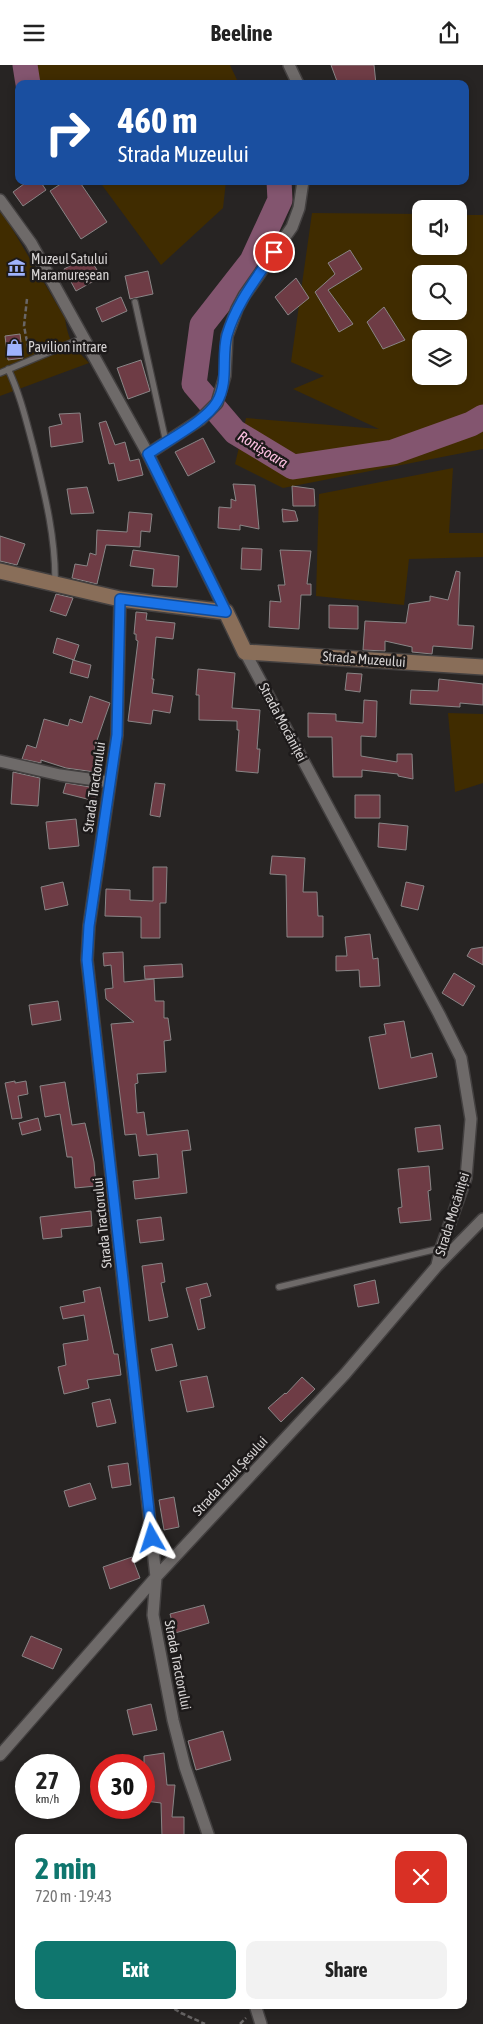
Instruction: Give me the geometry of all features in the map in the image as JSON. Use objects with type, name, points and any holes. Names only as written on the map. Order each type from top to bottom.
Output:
[{"type":"street","points":[[289,65],[296,80]]},
{"type":"street","points":[[148,454],[200,419],[217,403],[225,376],[227,336],[237,309],[292,227],[299,208],[302,185]]},
{"type":"street","name":"Strada Mocăniței","points":[[0,199],[31,243],[148,454],[246,652],[461,1058],[471,1119],[466,1177],[441,1248],[437,1266]]},
{"type":"street","points":[[0,571],[120,599],[226,612]]},
{"type":"street","name":"Strada Tractorului","points":[[120,599],[117,735],[89,926],[87,960],[156,1577],[153,1615],[173,1720],[185,1767],[208,1834]]},
{"type":"street","name":"Strada Muzeului","points":[[246,652],[483,667]]},
{"type":"street","points":[[0,761],[60,775],[110,782]]},
{"type":"street","name":"Strada Lazul Șesului","points":[[0,1755],[156,1577],[345,1374],[437,1266],[483,1219]]},
{"type":"street","points":[[256,2009],[261,2024]]},
{"type":"lane","points":[[135,302],[166,442]]},
{"type":"lane","points":[[0,373],[83,338]]},
{"type":"lane","points":[[8,369],[20,395],[45,493],[56,559],[55,585]]},
{"type":"lane","points":[[279,1287],[441,1248]]},
{"type":"path","points":[[27,299],[24,326],[30,360]]},
{"type":"path","points":[[174,2009],[204,2024]]},
{"type":"shaded area","points":[[13,65],[230,65],[237,80],[24,80]]},
{"type":"shaded area","points":[[102,185],[226,185],[223,208],[161,265]]},
{"type":"shaded area","name":"Muzeul Satului Maramureșean","points":[[0,212],[4,215],[65,318],[72,343],[89,363],[0,396]]},
{"type":"shaded area","points":[[312,213],[412,214],[412,255],[467,255],[467,215],[483,215],[483,449],[283,488],[235,464],[246,418],[379,429],[293,389],[324,376],[291,362]]},
{"type":"shaded area","points":[[453,468],[449,533],[483,533],[483,557],[409,559],[404,605],[316,596],[319,494]]},
{"type":"shaded area","points":[[448,713],[483,714],[483,783],[455,792]]},
{"type":"building","points":[[331,65],[374,65],[376,80],[337,80]]},
{"type":"building","points":[[23,185],[43,185],[46,190],[23,206],[13,192]]},
{"type":"building","points":[[59,185],[82,185],[107,222],[81,239],[50,191]]},
{"type":"building","points":[[350,250],[362,269],[328,290],[353,324],[339,332],[315,292],[335,274],[328,263]]},
{"type":"building","points":[[89,256],[101,277],[76,291],[64,269]]},
{"type":"building","points":[[148,271],[153,294],[130,299],[125,276]]},
{"type":"building","points":[[296,278],[309,298],[288,315],[275,297]]},
{"type":"building","points":[[121,297],[127,311],[102,322],[96,308]]},
{"type":"building","points":[[384,307],[405,340],[383,349],[367,322]]},
{"type":"building","name":"Pavilion intrare","points":[[20,334],[23,358],[8,360],[5,336]]},
{"type":"building","points":[[141,360],[150,391],[128,399],[117,368]]},
{"type":"building","points":[[80,413],[83,442],[51,447],[49,427],[62,424],[59,414]]},
{"type":"building","points":[[106,421],[115,445],[125,442],[130,461],[139,459],[143,475],[118,481],[114,463],[109,464],[99,423]]},
{"type":"building","points":[[203,438],[215,462],[188,476],[175,452]]},
{"type":"building","points":[[233,484],[255,485],[259,529],[240,525],[240,530],[218,528],[219,507],[231,508],[231,499],[236,501]]},
{"type":"building","points":[[292,486],[314,489],[315,506],[293,506]]},
{"type":"building","points":[[87,487],[94,513],[71,514],[67,489]]},
{"type":"building","points":[[282,509],[295,511],[298,521],[283,522]]},
{"type":"building","points":[[129,512],[152,514],[150,532],[141,531],[140,547],[106,545],[97,584],[72,578],[75,564],[87,566],[90,553],[96,555],[97,530],[127,532]]},
{"type":"building","points":[[0,536],[25,544],[17,565],[0,561]]},
{"type":"building","points":[[242,548],[262,549],[261,570],[241,569]]},
{"type":"building","points":[[133,550],[179,556],[177,587],[152,586],[154,569],[130,566]]},
{"type":"building","points":[[280,550],[311,551],[307,584],[311,584],[311,595],[301,595],[299,629],[269,627],[270,601],[281,602],[278,585],[285,585]]},
{"type":"building","points":[[456,571],[460,572],[458,625],[474,626],[472,649],[433,646],[432,654],[412,652],[412,647],[385,641],[385,651],[363,650],[365,621],[406,623],[409,604],[430,601],[430,596],[448,600]]},
{"type":"building","points":[[56,594],[73,598],[66,616],[50,611]]},
{"type":"building","points":[[329,605],[358,606],[358,629],[329,628]]},
{"type":"building","points":[[136,612],[147,613],[146,620],[175,623],[173,639],[156,637],[152,679],[154,679],[152,693],[173,696],[170,713],[153,710],[151,724],[128,721],[138,641],[136,640],[136,634],[134,634]]},
{"type":"building","points":[[57,638],[79,645],[74,660],[53,653]]},
{"type":"building","points":[[73,660],[91,665],[88,678],[70,673]]},
{"type":"building","points":[[198,669],[235,673],[232,708],[260,710],[257,749],[260,749],[258,773],[236,771],[239,730],[237,730],[237,721],[199,720],[199,695],[196,695]]},
{"type":"building","points":[[347,673],[362,674],[360,692],[345,690]]},
{"type":"building","points":[[439,679],[483,684],[483,705],[460,703],[460,707],[410,704],[411,690],[438,691]]},
{"type":"building","points":[[90,696],[110,703],[95,746],[95,772],[66,768],[41,760],[41,763],[22,759],[27,745],[36,748],[44,719],[68,726],[70,719],[82,723]]},
{"type":"building","points":[[364,700],[377,701],[376,737],[361,736],[361,756],[397,762],[397,754],[412,754],[413,779],[398,776],[398,774],[362,770],[362,777],[333,777],[332,737],[308,737],[308,713],[336,714],[336,721],[363,723]]},
{"type":"building","points":[[13,772],[40,778],[38,806],[11,804]]},
{"type":"building","points":[[66,783],[98,789],[95,801],[63,793]]},
{"type":"building","points":[[155,783],[165,784],[160,817],[150,815]]},
{"type":"building","points":[[355,795],[380,795],[380,818],[355,818]]},
{"type":"building","points":[[76,819],[79,846],[49,849],[46,822]]},
{"type":"building","points":[[379,823],[408,826],[406,850],[378,847]]},
{"type":"building","points":[[272,856],[305,858],[303,892],[317,892],[318,916],[323,916],[323,937],[287,937],[286,875],[270,874]]},
{"type":"building","points":[[153,867],[167,867],[166,903],[160,903],[160,938],[141,938],[141,917],[105,916],[106,889],[130,890],[130,900],[153,901]]},
{"type":"building","points":[[63,882],[68,905],[45,910],[41,887]]},
{"type":"building","points":[[406,882],[424,886],[418,910],[401,906]]},
{"type":"building","points":[[370,934],[373,959],[378,958],[380,986],[360,987],[359,970],[336,971],[336,956],[347,956],[345,937]]},
{"type":"building","points":[[483,947],[483,965],[467,956],[471,949]]},
{"type":"building","points":[[123,952],[124,982],[154,979],[155,1001],[164,1001],[164,1018],[168,1018],[171,1040],[164,1041],[166,1072],[137,1074],[138,1083],[135,1084],[137,1113],[144,1112],[147,1135],[188,1130],[191,1150],[182,1151],[187,1193],[135,1199],[133,1181],[159,1178],[157,1154],[139,1156],[136,1134],[125,1135],[111,1024],[134,1022],[106,999],[105,989],[113,988],[111,965],[104,966],[103,953]]},
{"type":"building","points":[[182,964],[183,977],[145,979],[144,966]]},
{"type":"building","points":[[454,973],[475,986],[463,1006],[442,993]]},
{"type":"building","points":[[58,1001],[61,1020],[32,1025],[29,1005]]},
{"type":"building","points":[[404,1021],[411,1058],[432,1053],[437,1077],[379,1089],[369,1037],[386,1034],[384,1024]]},
{"type":"building","points":[[15,1081],[15,1083],[26,1081],[28,1094],[18,1096],[22,1118],[12,1119],[5,1083]]},
{"type":"building","points":[[65,1082],[72,1125],[85,1123],[94,1162],[96,1186],[75,1188],[72,1157],[67,1157],[60,1114],[45,1117],[40,1086]]},
{"type":"building","points":[[38,1118],[41,1130],[22,1135],[19,1123]]},
{"type":"building","points":[[440,1125],[443,1149],[418,1152],[415,1128]]},
{"type":"building","points":[[429,1166],[431,1190],[428,1191],[431,1220],[400,1223],[398,1208],[402,1207],[398,1169]]},
{"type":"building","points":[[91,1211],[92,1226],[61,1229],[62,1237],[43,1239],[40,1217]]},
{"type":"building","points":[[161,1217],[164,1240],[140,1243],[137,1220]]},
{"type":"building","points":[[162,1263],[165,1282],[161,1283],[168,1317],[149,1321],[142,1266]]},
{"type":"building","points":[[375,1280],[379,1303],[358,1307],[354,1285]]},
{"type":"building","points":[[207,1283],[211,1296],[200,1299],[205,1328],[198,1330],[186,1288]]},
{"type":"building","points":[[100,1287],[114,1354],[118,1354],[121,1375],[87,1380],[89,1388],[64,1394],[58,1367],[66,1365],[63,1344],[88,1340],[84,1315],[63,1319],[60,1307],[85,1302],[83,1291]]},
{"type":"building","points":[[172,1344],[177,1366],[156,1371],[151,1349]]},
{"type":"building","points":[[207,1376],[214,1407],[187,1412],[180,1381]]},
{"type":"building","points":[[302,1377],[315,1389],[281,1422],[268,1408],[286,1394]]},
{"type":"building","points":[[110,1399],[116,1423],[97,1427],[92,1403]]},
{"type":"building","points":[[128,1463],[131,1485],[112,1488],[108,1466]]},
{"type":"building","points":[[90,1483],[96,1499],[69,1507],[64,1491]]},
{"type":"building","points":[[174,1497],[179,1527],[164,1530],[159,1500]]},
{"type":"building","points":[[132,1557],[140,1578],[110,1589],[103,1567]]},
{"type":"building","points":[[204,1605],[209,1623],[175,1633],[170,1614]]},
{"type":"building","points":[[31,1636],[62,1649],[53,1669],[22,1656]]},
{"type":"building","points":[[151,1704],[157,1730],[133,1735],[127,1710]]},
{"type":"building","points":[[223,1731],[231,1760],[196,1770],[188,1741]]},
{"type":"building","points":[[164,1753],[167,1785],[175,1785],[172,1817],[184,1817],[184,1834],[162,1834],[161,1803],[155,1802],[155,1754]]},
{"type":"waterway","name":"Ronișoara","points":[[25,65],[27,80]]},
{"type":"waterway","name":"Ronișoara","points":[[279,185],[280,200],[252,261],[202,325],[194,384],[235,432],[293,467],[393,452],[471,424],[483,417]]},
{"type":"place","name":"Muzeul Satului Maramureșean","points":[[17,267]]},
{"type":"place","name":"Pavilion intrare","points":[[14,347]]},
{"type":"route","points":[[152,1538],[87,960],[89,926],[117,735],[120,599],[226,612],[148,454],[200,419],[217,403],[225,376],[224,363],[227,336],[237,309],[274,252]]}]
